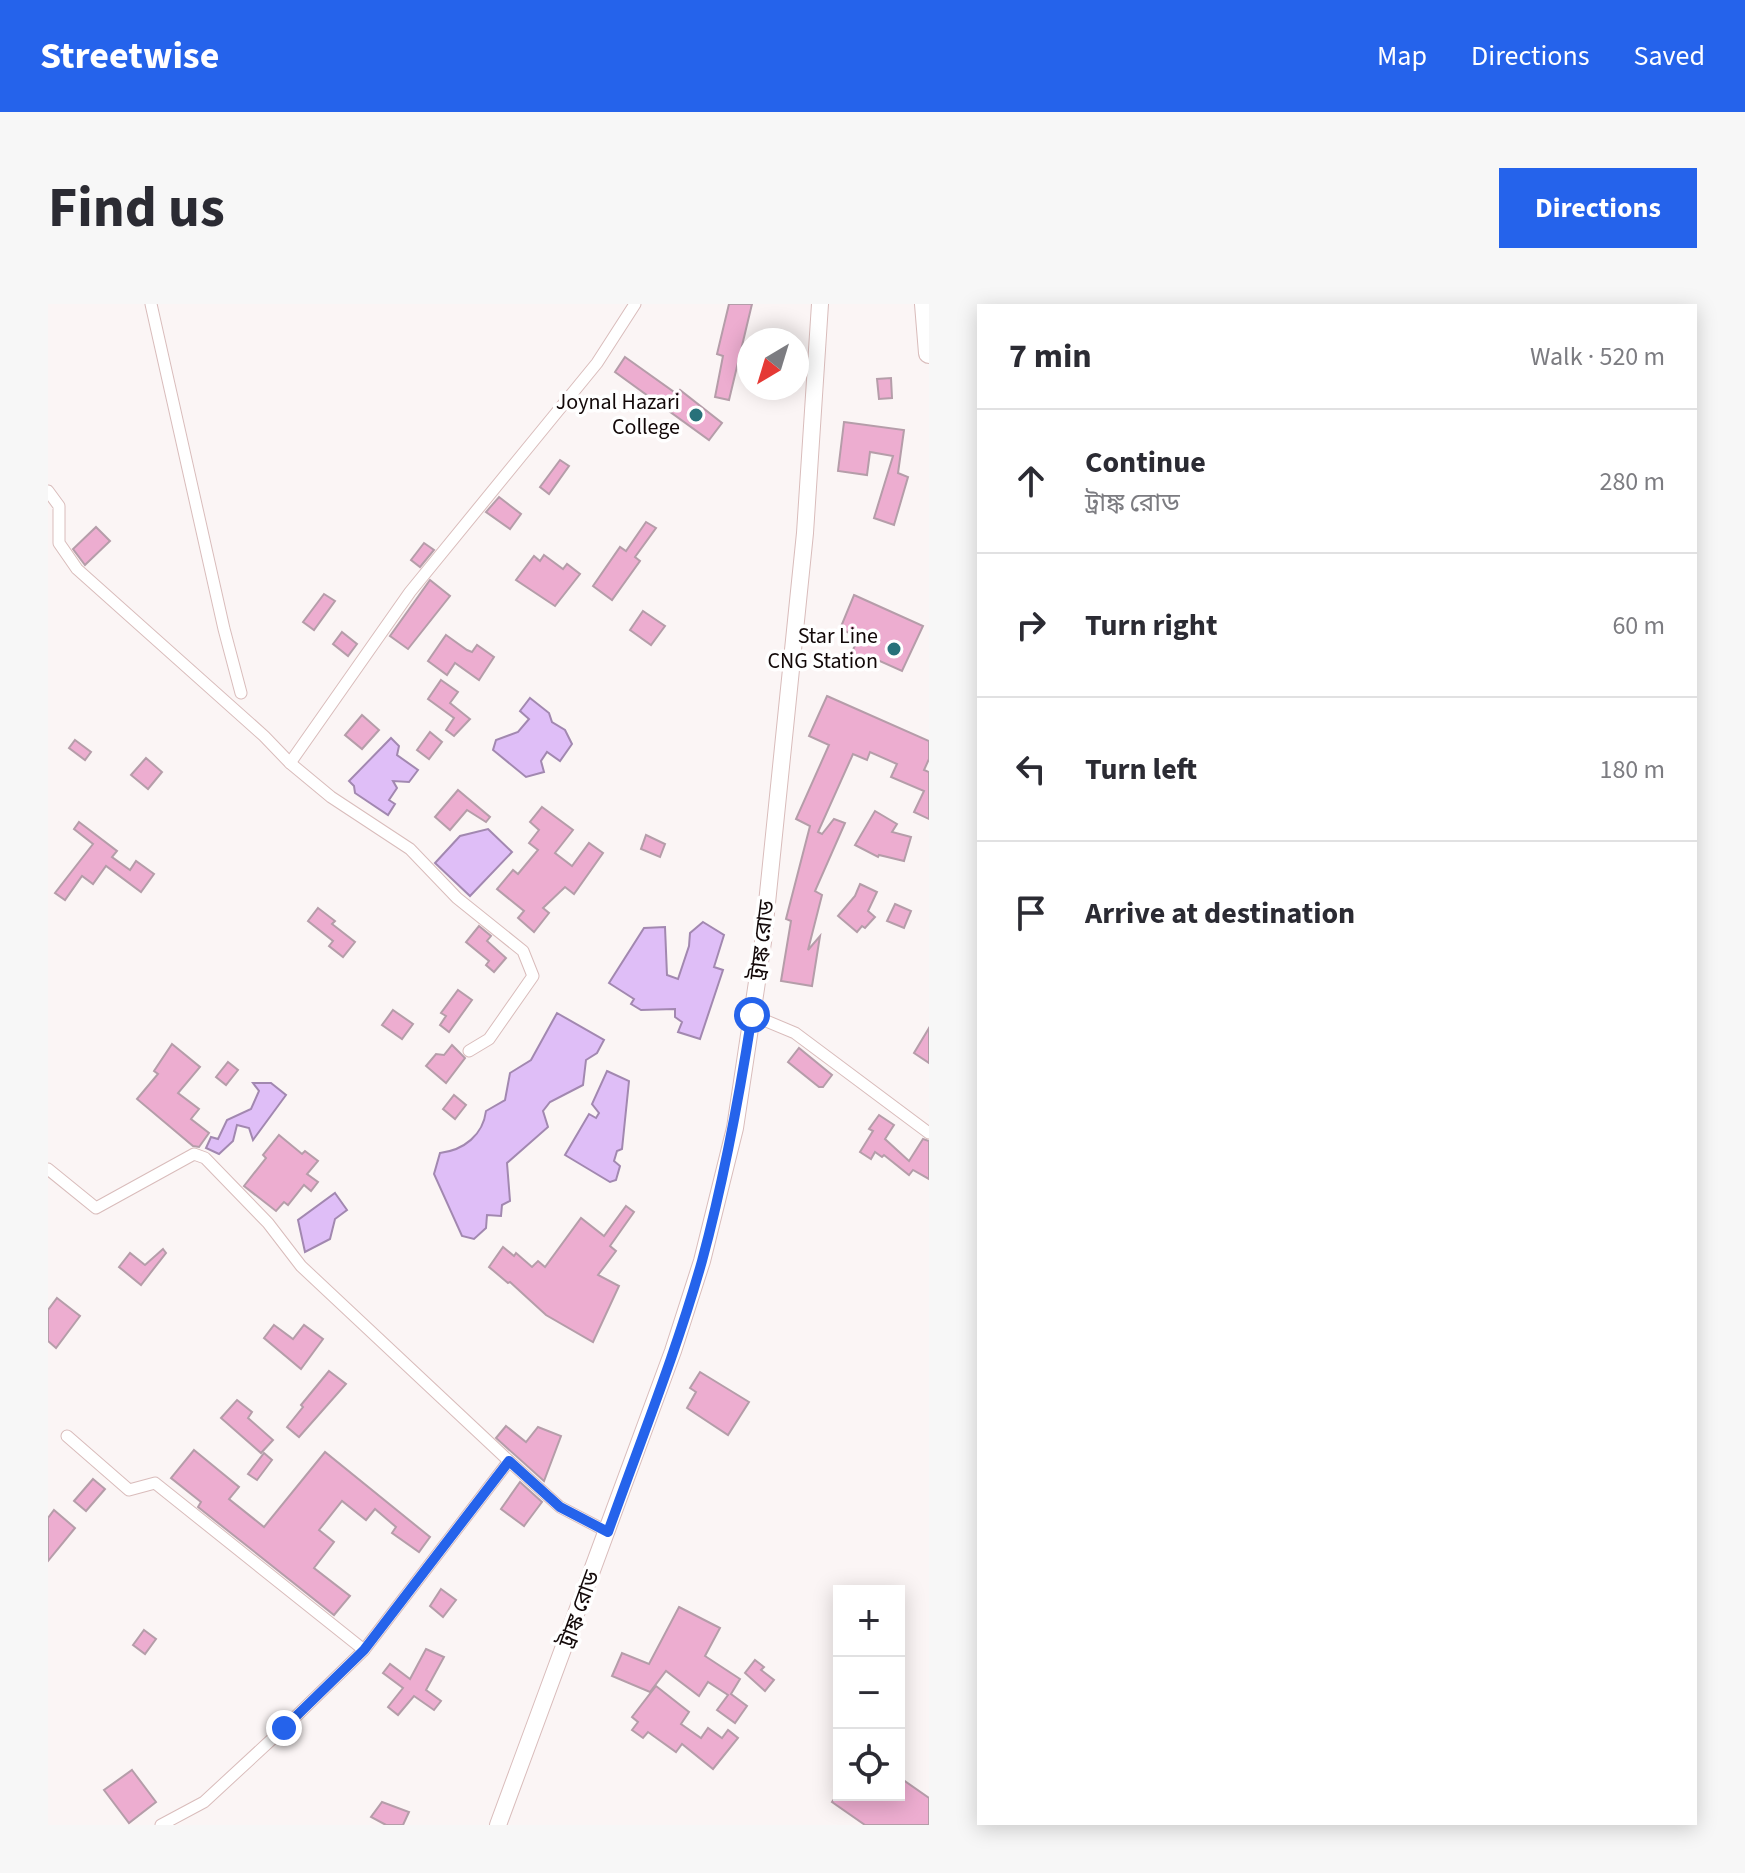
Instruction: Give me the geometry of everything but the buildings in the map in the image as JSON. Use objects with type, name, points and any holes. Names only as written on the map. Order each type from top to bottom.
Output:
[{"type":"highway","points":[[925,304],[929,353]]},
{"type":"main road","name":"ট্রাঙ্ক রোড","points":[[498,1825],[673,1351],[702,1261],[735,1128],[763,942],[805,533],[820,304]]},
{"type":"street","points":[[151,304],[241,693]]},
{"type":"street","points":[[290,763],[410,592],[597,363],[635,304]]},
{"type":"street","points":[[48,491],[59,506],[59,543],[77,569],[264,736],[290,763],[331,797],[410,849],[468,907],[523,951],[533,976],[489,1039],[469,1051]]},
{"type":"street","points":[[752,1015],[795,1033],[929,1133]]},
{"type":"street","points":[[48,1169],[96,1208],[194,1154],[205,1158],[268,1223],[301,1266],[509,1461],[560,1507],[608,1532]]},
{"type":"street","points":[[67,1436],[115,1481],[129,1490],[155,1483],[364,1650]]},
{"type":"street","points":[[161,1825],[204,1802],[364,1650],[509,1461]]},
{"type":"shaded area","points":[[530,698],[549,713],[552,722],[565,730],[572,744],[560,761],[547,752],[541,761],[544,772],[526,777],[493,750],[496,740],[518,732],[529,719],[520,711]]},
{"type":"shaded area","points":[[391,738],[399,746],[397,755],[418,770],[409,782],[393,781],[397,788],[389,800],[395,804],[388,815],[355,793],[349,781]]},
{"type":"shaded area","points":[[488,829],[512,852],[470,896],[435,863],[460,836]]},
{"type":"shaded area","points":[[703,922],[724,935],[714,967],[723,970],[700,1039],[678,1032],[682,1022],[675,1017],[675,1009],[641,1010],[631,1004],[634,999],[609,983],[644,928],[665,927],[667,975],[678,979],[690,933]]},
{"type":"shaded area","points":[[557,1013],[604,1040],[597,1053],[586,1060],[583,1085],[550,1102],[543,1111],[548,1127],[507,1163],[510,1201],[502,1205],[501,1216],[487,1215],[486,1228],[474,1239],[462,1236],[434,1174],[440,1153],[457,1149],[471,1140],[481,1127],[486,1111],[505,1100],[510,1073],[531,1060]]},
{"type":"shaded area","points":[[607,1071],[629,1081],[622,1149],[617,1151],[614,1161],[620,1166],[616,1180],[610,1182],[565,1155],[589,1114],[596,1118],[599,1113],[592,1104]]},
{"type":"shaded area","points":[[253,1083],[271,1083],[286,1095],[253,1140],[249,1128],[237,1125],[233,1141],[219,1154],[206,1148],[211,1137],[218,1139],[227,1120],[251,1109],[259,1091]]},
{"type":"shaded area","points":[[335,1193],[347,1210],[335,1219],[330,1239],[305,1252],[298,1220]]},
{"type":"place","name":"Joynal Hazari College","points":[[696,415]]},
{"type":"place","name":"Star Line CNG Station","points":[[894,649]]},
{"type":"route","points":[[284,1728],[364,1650],[509,1461],[560,1507],[608,1532],[702,1261],[735,1128],[752,1015]]}]
